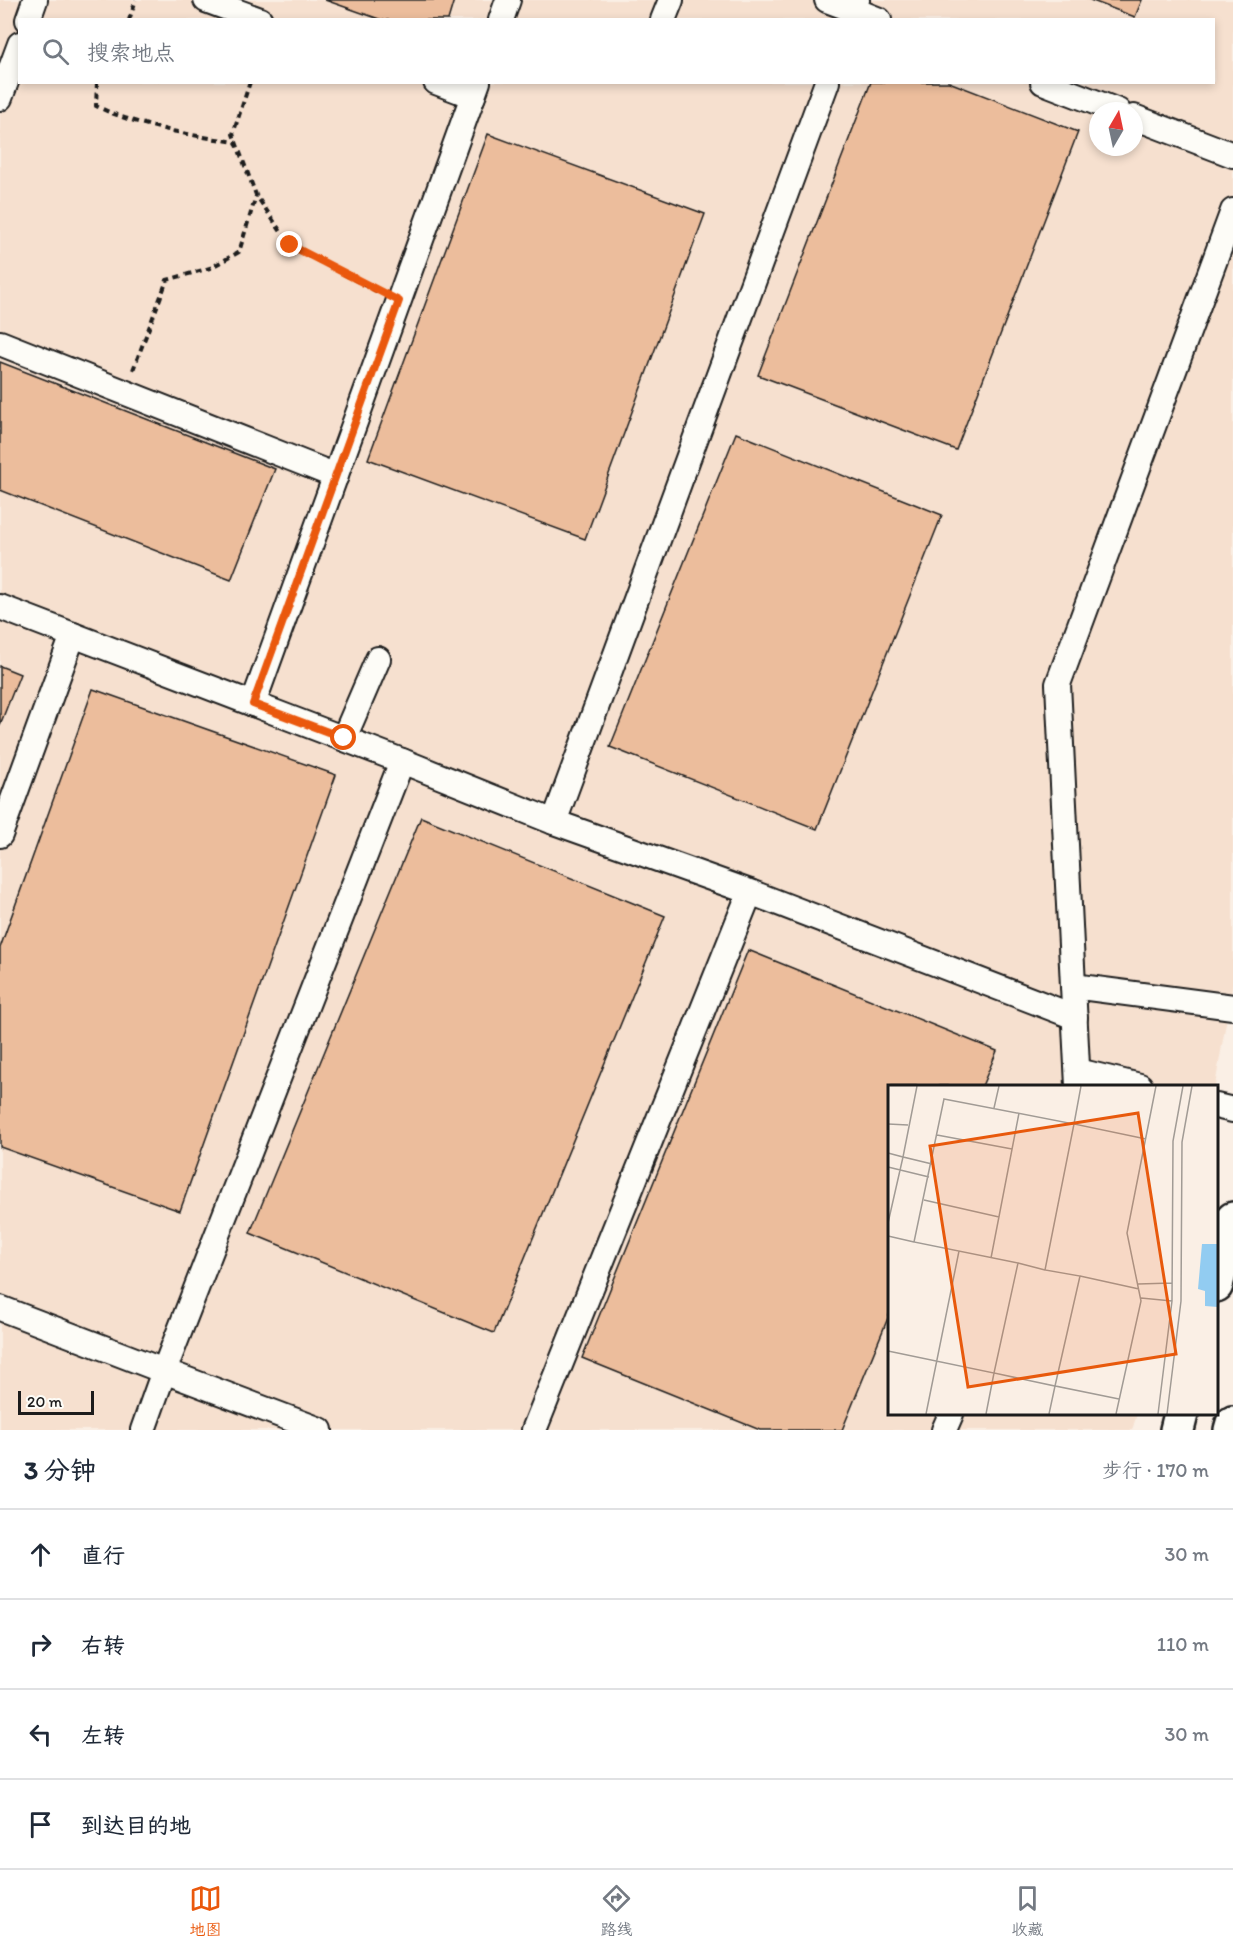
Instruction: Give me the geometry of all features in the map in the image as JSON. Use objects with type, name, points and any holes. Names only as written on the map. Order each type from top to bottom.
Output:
[{"type":"main road","points":[[1218,1277],[1233,1219]]},
{"type":"main road","points":[[1177,1430],[1181,1415]]},
{"type":"main road","points":[[1231,1430],[1233,1423]]},
{"type":"street","points":[[29,18],[35,0]]},
{"type":"street","points":[[206,0],[255,18]]},
{"type":"street","points":[[502,18],[508,0]]},
{"type":"street","points":[[664,18],[671,0]]},
{"type":"street","points":[[827,0],[874,18]]},
{"type":"street","points":[[0,98],[18,49]]},
{"type":"street","points":[[253,704],[476,89],[447,84]]},
{"type":"street","points":[[554,822],[826,84]]},
{"type":"street","points":[[1048,84],[1095,102]]},
{"type":"street","points":[[1143,120],[1233,155]]},
{"type":"street","points":[[1131,1085],[1078,1079],[1058,684],[1233,211]]},
{"type":"street","points":[[0,343],[336,476]]},
{"type":"street","points":[[0,607],[344,738],[554,822],[750,892],[1075,1017]]},
{"type":"street","points":[[0,835],[73,635]]},
{"type":"street","points":[[344,738],[378,659]]},
{"type":"street","points":[[143,1430],[402,761]]},
{"type":"street","points":[[534,1430],[750,892]]},
{"type":"street","points":[[1073,986],[1233,1007]]},
{"type":"street","points":[[1218,1106],[1233,1110]]},
{"type":"street","points":[[0,1308],[320,1430]]},
{"type":"street","points":[[944,1430],[950,1415]]},
{"type":"path","points":[[130,18],[136,0]]},
{"type":"path","points":[[97,84],[96,106],[114,115],[189,135],[237,142]]},
{"type":"path","points":[[249,84],[233,134],[256,195],[290,245],[399,301]]},
{"type":"path","points":[[124,393],[167,280],[210,268],[239,252],[256,195]]},
{"type":"shaded area","points":[[0,0],[1233,0],[1233,982],[1215,1085],[888,1085],[888,1415],[1137,1415],[1132,1430],[0,1430]]},
{"type":"building","points":[[325,0],[454,0],[449,18],[376,18]]},
{"type":"building","points":[[1090,0],[1142,0],[1135,17]]},
{"type":"building","points":[[870,84],[954,84],[1078,132],[956,450],[758,375]]},
{"type":"building","points":[[488,134],[705,214],[585,539],[368,459]]},
{"type":"building","points":[[0,362],[275,469],[231,580],[0,490]]},
{"type":"building","points":[[736,433],[942,515],[817,829],[610,747]]},
{"type":"building","points":[[0,666],[20,674],[0,725]]},
{"type":"building","points":[[93,689],[336,775],[180,1211],[0,1147],[0,948]]},
{"type":"building","points":[[421,817],[665,916],[494,1333],[250,1233]]},
{"type":"building","points":[[748,950],[997,1051],[982,1085],[888,1085],[888,1318],[842,1430],[760,1430],[582,1358]]},
{"type":"route","points":[[290,245],[399,301],[253,704],[344,738]]}]
